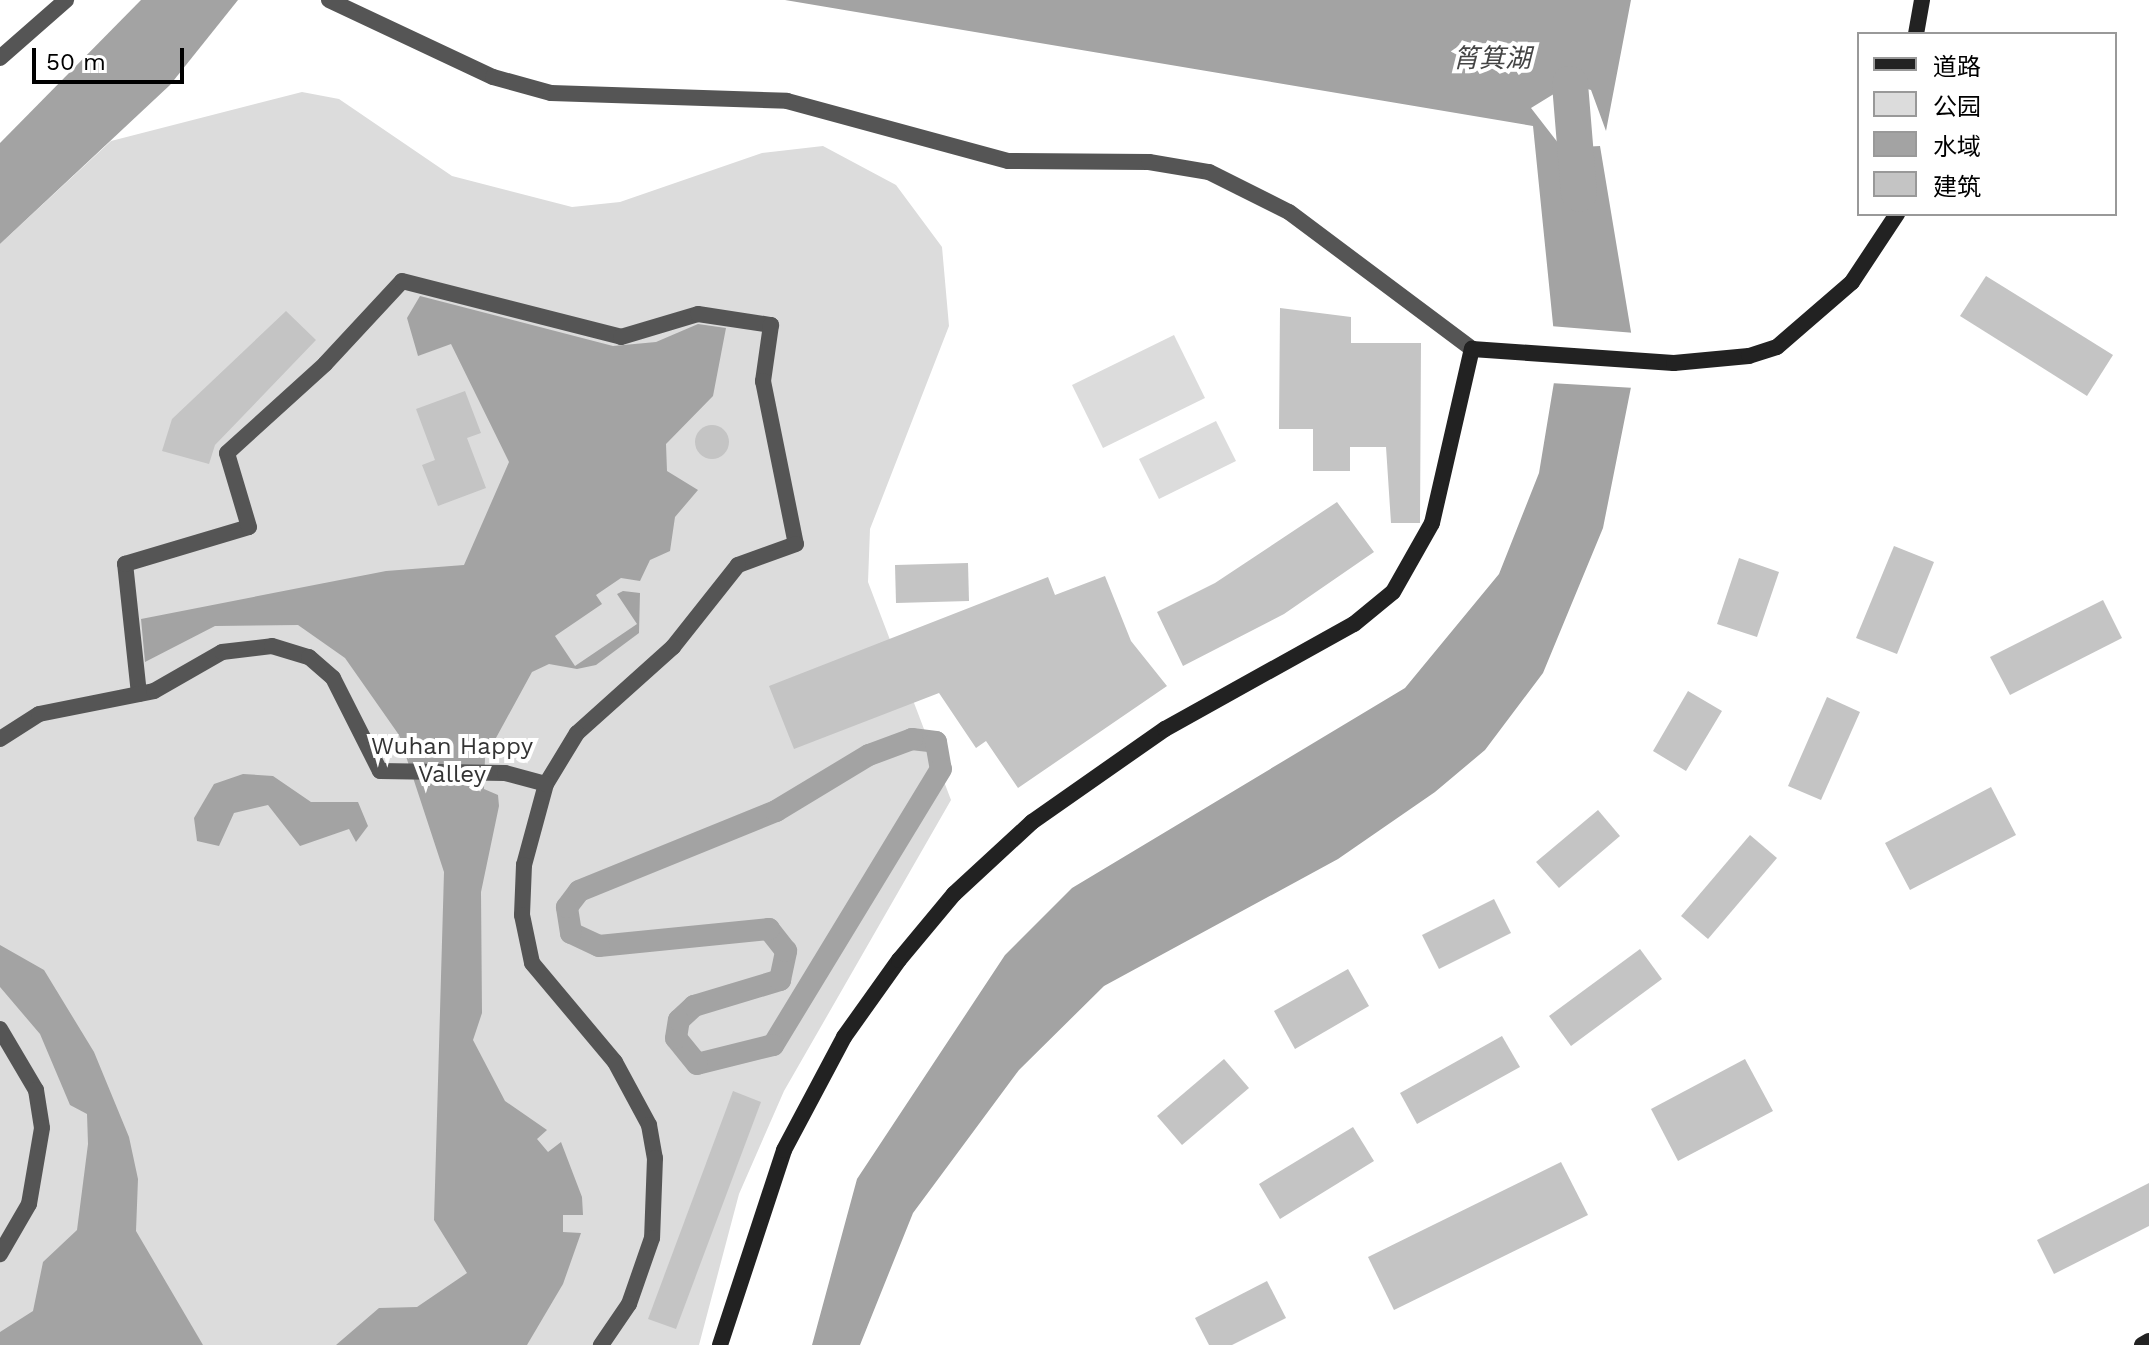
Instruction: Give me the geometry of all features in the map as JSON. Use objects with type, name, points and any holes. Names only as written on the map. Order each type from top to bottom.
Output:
[{"type":"street","points":[[0,58],[66,0]]},
{"type":"street","points":[[329,0],[493,77],[551,93],[787,101],[1008,161],[1149,162],[1209,172],[1289,212],[1472,349],[1714,363],[1777,347],[1852,282],[1896,216]]},
{"type":"street","points":[[1916,32],[1922,0]]},
{"type":"street","points":[[139,694],[125,564],[249,527],[227,453],[325,364],[402,281],[621,337],[698,314],[771,325],[763,381],[796,544],[738,565],[673,647],[577,733],[546,784],[524,865],[527,951],[547,986],[615,1062],[649,1125],[655,1158],[652,1238],[629,1304],[601,1345]]},
{"type":"street","points":[[720,1345],[784,1150],[844,1037],[899,960],[954,894],[1032,822],[1165,729],[1354,624],[1393,592],[1432,523],[1472,349]]},
{"type":"street","points":[[0,739],[39,714],[139,694],[236,648],[292,650],[333,678],[380,771],[494,773],[546,784]]},
{"type":"street","points":[[0,1029],[36,1090],[42,1128],[29,1204],[0,1254]]},
{"type":"street","points":[[2142,1345],[2149,1341]]},
{"type":"green space","name":"Wuhan Happy Valley","points":[[302,92],[339,99],[452,176],[572,207],[620,202],[762,153],[823,146],[896,185],[942,247],[949,326],[870,529],[868,582],[951,800],[784,1091],[739,1194],[699,1345],[0,1345],[0,244],[111,141]]},
{"type":"green space","points":[[1174,335],[1205,398],[1103,448],[1072,385]]},
{"type":"green space","points":[[1216,421],[1236,461],[1159,499],[1139,459]]},
{"type":"water","points":[[141,0],[238,0],[170,85],[0,244],[0,143]]},
{"type":"water","name":"筲箕湖","points":[[785,0],[1631,0],[1606,131],[1591,90],[1570,84],[1531,108],[1562,148],[1600,146],[1636,362],[1603,528],[1543,673],[1485,750],[1435,792],[1338,859],[1104,986],[1019,1070],[913,1213],[860,1345],[812,1345],[857,1179],[1005,955],[1072,888],[1405,688],[1499,574],[1539,473],[1557,364],[1533,126]]},
{"type":"water","points":[[420,296],[613,346],[656,342],[698,324],[726,328],[713,396],[666,444],[667,471],[698,490],[675,517],[670,551],[650,560],[640,581],[621,578],[596,595],[602,604],[555,636],[575,666],[637,624],[617,594],[623,591],[640,593],[639,633],[596,665],[577,669],[549,664],[532,672],[485,758],[484,789],[498,795],[499,806],[481,892],[482,1013],[473,1040],[505,1101],[547,1130],[537,1139],[548,1152],[561,1142],[582,1197],[583,1215],[563,1215],[563,1232],[581,1233],[563,1284],[527,1345],[336,1345],[379,1308],[417,1307],[467,1273],[434,1220],[444,872],[399,735],[345,658],[298,625],[215,626],[145,662],[141,619],[386,571],[464,565],[509,462],[451,344],[418,356],[407,318]]},
{"type":"water","points":[[243,774],[273,776],[311,802],[358,802],[368,826],[356,842],[349,829],[300,846],[268,805],[234,813],[219,846],[197,841],[194,818],[214,784]]},
{"type":"water","points":[[0,945],[44,970],[94,1052],[129,1137],[138,1179],[136,1231],[203,1345],[0,1345],[0,1332],[33,1311],[43,1262],[77,1230],[88,1144],[87,1114],[70,1105],[40,1034],[0,987]]},
{"type":"pier","points":[[1550,326],[1635,333],[1635,388],[1550,383]]},
{"type":"building","points":[[1986,276],[2113,355],[2087,396],[1960,316]]},
{"type":"building","points":[[1280,308],[1351,317],[1351,343],[1421,343],[1420,523],[1391,523],[1386,447],[1350,447],[1350,471],[1313,471],[1313,429],[1279,429]]},
{"type":"building","points":[[286,311],[316,340],[215,445],[209,464],[162,451],[172,419]]},
{"type":"building","points":[[465,391],[481,433],[467,438],[486,488],[438,506],[422,465],[435,460],[416,409]]},
{"type":"building","points":[[712,425],[724,430],[729,442],[724,454],[712,459],[700,454],[695,442],[700,430]]},
{"type":"building","points":[[1337,502],[1374,552],[1284,614],[1183,666],[1157,612],[1215,583]]},
{"type":"building","points":[[1894,546],[1934,562],[1897,654],[1856,638]]},
{"type":"building","points":[[1739,558],[1779,572],[1757,637],[1717,624]]},
{"type":"building","points":[[968,563],[969,601],[896,603],[895,565]]},
{"type":"building","points":[[1105,576],[1131,641],[1167,686],[1018,788],[986,741],[976,748],[939,693],[794,749],[769,686],[1048,577],[1055,595]]},
{"type":"building","points":[[2103,600],[2122,638],[2010,695],[1990,657]]},
{"type":"building","points":[[1688,691],[1722,711],[1686,771],[1653,751]]},
{"type":"building","points":[[1827,697],[1860,712],[1821,800],[1788,786]]},
{"type":"building","points":[[1991,787],[2016,835],[1910,890],[1885,843]]},
{"type":"building","points":[[1598,810],[1620,836],[1559,888],[1536,862]]},
{"type":"building","points":[[1750,835],[1777,858],[1708,939],[1681,916]]},
{"type":"building","points":[[1494,899],[1511,933],[1439,969],[1422,935]]},
{"type":"building","points":[[1640,949],[1662,979],[1571,1046],[1549,1016]]},
{"type":"building","points":[[1348,969],[1369,1006],[1295,1049],[1274,1011]]},
{"type":"building","points":[[1502,1036],[1520,1067],[1417,1124],[1400,1093]]},
{"type":"building","points":[[1224,1059],[1249,1088],[1182,1145],[1157,1116]]},
{"type":"building","points":[[1745,1059],[1773,1111],[1678,1161],[1651,1109]]},
{"type":"building","points":[[733,1091],[761,1102],[676,1329],[648,1319]]},
{"type":"building","points":[[1353,1127],[1374,1161],[1280,1219],[1259,1184]]},
{"type":"building","points":[[1561,1162],[1588,1215],[1394,1310],[1368,1257]]},
{"type":"building","points":[[2149,1183],[2149,1226],[2054,1274],[2037,1240]]},
{"type":"building","points":[[1267,1281],[1286,1318],[1232,1345],[1209,1345],[1195,1318]]},
{"type":"waterway","points":[[1570,84],[1579,194]]},
{"type":"waterway","points":[[912,739],[936,742],[941,769],[773,1045],[697,1064],[676,1038],[679,1020],[694,1006],[780,980],[786,951],[769,929],[599,946],[571,933],[567,907],[579,891],[776,811],[869,755],[912,739]]}]
